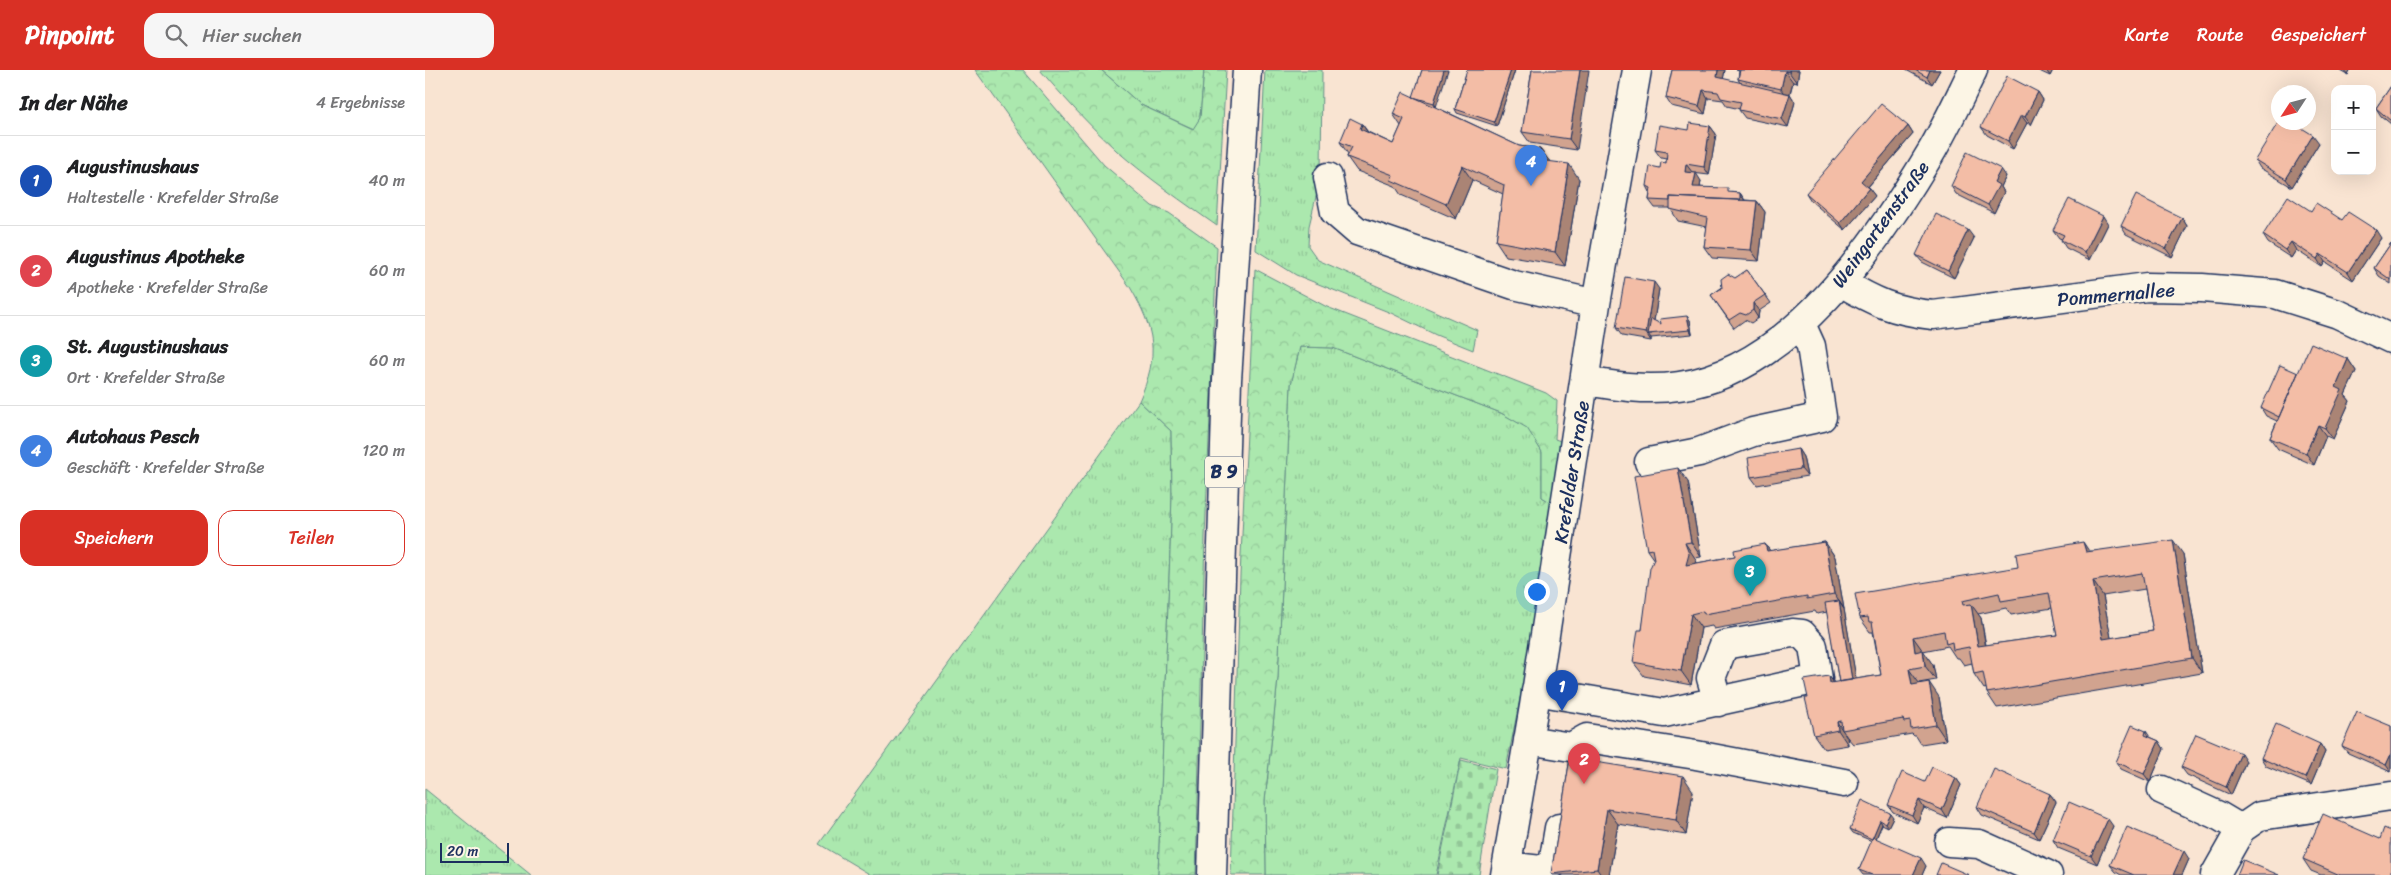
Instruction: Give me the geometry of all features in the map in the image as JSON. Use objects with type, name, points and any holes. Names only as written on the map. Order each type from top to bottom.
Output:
[{"type":"street","name":"B 9","points":[[1212,875],[1227,380],[1247,70]]},
{"type":"street","name":"Krefelder Straße","points":[[1506,870],[1536,691],[1596,304],[1637,70]]},
{"type":"street","name":"Weingartenstraße","points":[[1585,381],[1638,388],[1680,386],[1723,373],[1766,351],[1801,324],[1841,282],[1892,214],[1931,153],[1973,70]]},
{"type":"street","points":[[1328,177],[1335,212],[1357,232],[1514,285],[1596,304]]},
{"type":"street","name":"Pommernallee","points":[[1841,282],[1868,299],[1902,312],[1933,315],[2147,287],[2202,288],[2275,294],[2338,314],[2391,339]]},
{"type":"street","points":[[1649,462],[1699,452],[1753,432],[1822,417],[1811,346],[1801,324]]},
{"type":"street","points":[[1536,691],[1664,713],[1718,702]]},
{"type":"street","points":[[1528,740],[1571,747],[1587,738],[1696,755],[1844,783]]},
{"type":"street","points":[[1567,776],[1571,747]]},
{"type":"street","points":[[2163,790],[2219,816],[2241,829]]},
{"type":"street","points":[[2215,875],[2241,829],[2260,816],[2391,796]]},
{"type":"street","points":[[1506,870],[1541,870],[1553,864],[1562,805]]},
{"type":"street","points":[[1949,842],[1979,844],[2048,875]]},
{"type":"green space","points":[[975,70],[1023,70],[1104,165],[1152,206],[1169,213],[1217,247],[1205,537],[1196,875],[1158,875],[1172,496],[1171,431],[1139,401],[1146,384],[1152,356],[1152,342],[1149,330],[1145,316],[1130,287]]},
{"type":"green space","points":[[1040,70],[1101,70],[1141,105],[1193,129],[1200,118],[1204,70],[1226,70],[1217,226],[1153,180],[1116,150]]},
{"type":"green space","points":[[1101,70],[1204,70],[1200,118],[1194,129],[1141,105]]},
{"type":"green space","points":[[1265,70],[1322,70],[1321,176],[1309,226],[1308,246],[1318,260],[1477,330],[1473,350],[1436,335],[1391,313],[1296,275],[1256,250]]},
{"type":"green space","points":[[1255,269],[1327,307],[1546,393],[1557,401],[1555,439],[1566,443],[1558,507],[1542,497],[1542,452],[1527,428],[1501,413],[1333,348],[1300,347],[1291,384],[1278,678],[1265,801],[1266,875],[1231,875],[1240,576]]},
{"type":"green space","points":[[1300,347],[1333,348],[1501,413],[1528,428],[1542,452],[1542,497],[1558,507],[1506,769],[1461,758],[1436,875],[1266,875],[1265,801],[1278,678],[1291,384]]},
{"type":"green space","points":[[1139,401],[1171,431],[1172,496],[1158,875],[871,875],[819,844]]},
{"type":"green space","points":[[1461,760],[1496,769],[1479,875],[1437,875]]},
{"type":"green space","points":[[425,789],[531,875],[425,875]]},
{"type":"building","points":[[1422,70],[1444,70],[1434,103],[1413,97]]},
{"type":"building","points":[[1467,70],[1511,70],[1494,122],[1455,109]]},
{"type":"building","points":[[1532,70],[1580,70],[1569,139],[1522,132]]},
{"type":"building","points":[[1672,70],[1718,70],[1717,77],[1790,94],[1782,119],[1739,110],[1741,102],[1721,98],[1718,92],[1703,90],[1699,106],[1666,98]]},
{"type":"building","points":[[1740,70],[1789,70],[1789,72],[1785,71],[1781,89],[1738,79]]},
{"type":"building","points":[[1915,70],[1930,70],[1927,77]]},
{"type":"building","points":[[2007,76],[2038,92],[2025,117],[2021,115],[2008,141],[1981,127]]},
{"type":"building","points":[[2391,86],[2391,121],[2376,108]]},
{"type":"building","points":[[1403,92],[1519,146],[1540,149],[1539,160],[1569,164],[1555,252],[1496,241],[1504,185],[1462,166],[1446,204],[1391,180],[1393,175],[1347,157],[1352,147],[1340,142],[1350,118],[1362,124],[1360,129],[1393,144],[1404,119],[1393,114]]},
{"type":"building","points":[[1881,104],[1908,126],[1861,181],[1869,188],[1840,223],[1806,193]]},
{"type":"building","points":[[1690,123],[1710,126],[1704,167],[1686,164],[1685,172],[1696,173],[1693,187],[1728,188],[1728,192],[1740,193],[1740,200],[1670,197],[1670,201],[1649,200],[1651,188],[1647,186],[1650,166],[1660,168],[1661,162],[1666,163],[1667,152],[1655,150],[1659,125],[1689,130]]},
{"type":"building","points":[[2273,130],[2305,130],[2313,135],[2286,179],[2255,160]]},
{"type":"building","points":[[1967,152],[2001,169],[1994,182],[1999,185],[1988,205],[1951,186]]},
{"type":"building","points":[[2136,195],[2182,218],[2166,249],[2121,226]]},
{"type":"building","points":[[2288,196],[2311,211],[2316,203],[2342,220],[2348,212],[2376,230],[2348,272],[2320,254],[2317,259],[2291,242],[2285,250],[2263,235]]},
{"type":"building","points":[[1670,197],[1757,201],[1751,250],[1704,247],[1708,218],[1670,209]]},
{"type":"building","points":[[2069,199],[2103,216],[2085,252],[2061,240],[2064,235],[2053,230]]},
{"type":"building","points":[[1936,214],[1968,230],[1948,271],[1916,255]]},
{"type":"building","points":[[2391,243],[2391,280],[2374,268]]},
{"type":"building","points":[[1747,270],[1765,295],[1753,303],[1753,310],[1746,315],[1740,313],[1729,320],[1711,295],[1722,288],[1721,279],[1728,274],[1735,278]]},
{"type":"building","points":[[1625,277],[1654,282],[1646,333],[1616,328]]},
{"type":"building","points":[[1687,316],[1690,330],[1648,334],[1651,319],[1661,324],[1660,319]]},
{"type":"building","points":[[2311,343],[2348,359],[2336,387],[2342,390],[2325,428],[2318,425],[2306,453],[2270,438]]},
{"type":"building","points":[[2280,365],[2298,373],[2279,417],[2261,408]]},
{"type":"building","points":[[1798,449],[1801,469],[1751,477],[1748,458]]},
{"type":"building","points":[[1678,468],[1691,542],[1685,543],[1689,554],[1686,565],[1735,556],[1734,550],[1765,544],[1767,551],[1825,542],[1834,594],[1807,599],[1807,596],[1704,614],[1703,611],[1691,614],[1681,671],[1633,662],[1638,630],[1642,630],[1650,568],[1654,559],[1652,549],[1647,550],[1634,476]]},
{"type":"building","points":[[2173,540],[2192,658],[1987,693],[1983,672],[1974,674],[1969,647],[1953,650],[1952,642],[1946,644],[1944,631],[1913,637],[1915,652],[1923,650],[1925,666],[1909,669],[1912,685],[1929,682],[1936,725],[1911,729],[1910,721],[1904,722],[1903,719],[1842,730],[1841,721],[1837,722],[1838,730],[1814,735],[1805,698],[1808,698],[1804,680],[1829,676],[1830,683],[1881,675],[1872,622],[1869,622],[1868,617],[1860,618],[1855,594],[2018,567],[2016,554],[2083,542],[2086,552]],"holes":[[[2142,573],[2153,631],[2103,639],[2093,581]],[[1999,593],[2001,601],[2049,593],[2057,635],[1978,646],[1971,604],[1963,605],[1962,601]]]},
{"type":"building","points":[[1839,601],[1852,680],[1839,682],[1825,603]]},
{"type":"building","points":[[2357,712],[2391,726],[2391,754],[2386,765],[2342,746]]},
{"type":"building","points":[[2276,724],[2320,744],[2305,778],[2261,758]]},
{"type":"building","points":[[2132,725],[2146,731],[2145,735],[2159,741],[2144,774],[2116,762]]},
{"type":"building","points":[[2196,734],[2241,753],[2226,787],[2181,767]]},
{"type":"building","points":[[1570,758],[1683,776],[1676,820],[1607,809],[1597,869],[1551,874]]},
{"type":"building","points":[[1932,767],[1956,778],[1942,810],[1919,800],[1912,815],[1888,805],[1902,772],[1925,782]]},
{"type":"building","points":[[1994,769],[2050,794],[2034,832],[1977,807]]},
{"type":"building","points":[[1862,800],[1890,813],[1885,823],[1880,820],[1872,839],[1850,829]]},
{"type":"building","points":[[2069,802],[2108,819],[2091,856],[2053,840]]},
{"type":"building","points":[[2323,814],[2380,839],[2384,828],[2391,831],[2391,875],[2340,875],[2303,859]]},
{"type":"building","points":[[2127,827],[2184,851],[2173,875],[2134,875],[2110,865]]},
{"type":"building","points":[[1873,837],[1921,858],[1913,875],[1872,875],[1859,870]]},
{"type":"building","points":[[2243,860],[2279,875],[2237,875]]},
{"type":"building","points":[[1941,863],[1969,875],[1936,875]]},
{"type":"place","name":"Autohaus Pesch","points":[[1531,186]]},
{"type":"place","name":"St. Augustinushaus","points":[[1750,596]]},
{"type":"place","name":"Augustinushaus","points":[[1562,711]]},
{"type":"place","name":"Augustinus Apotheke","points":[[1584,784]]}]
